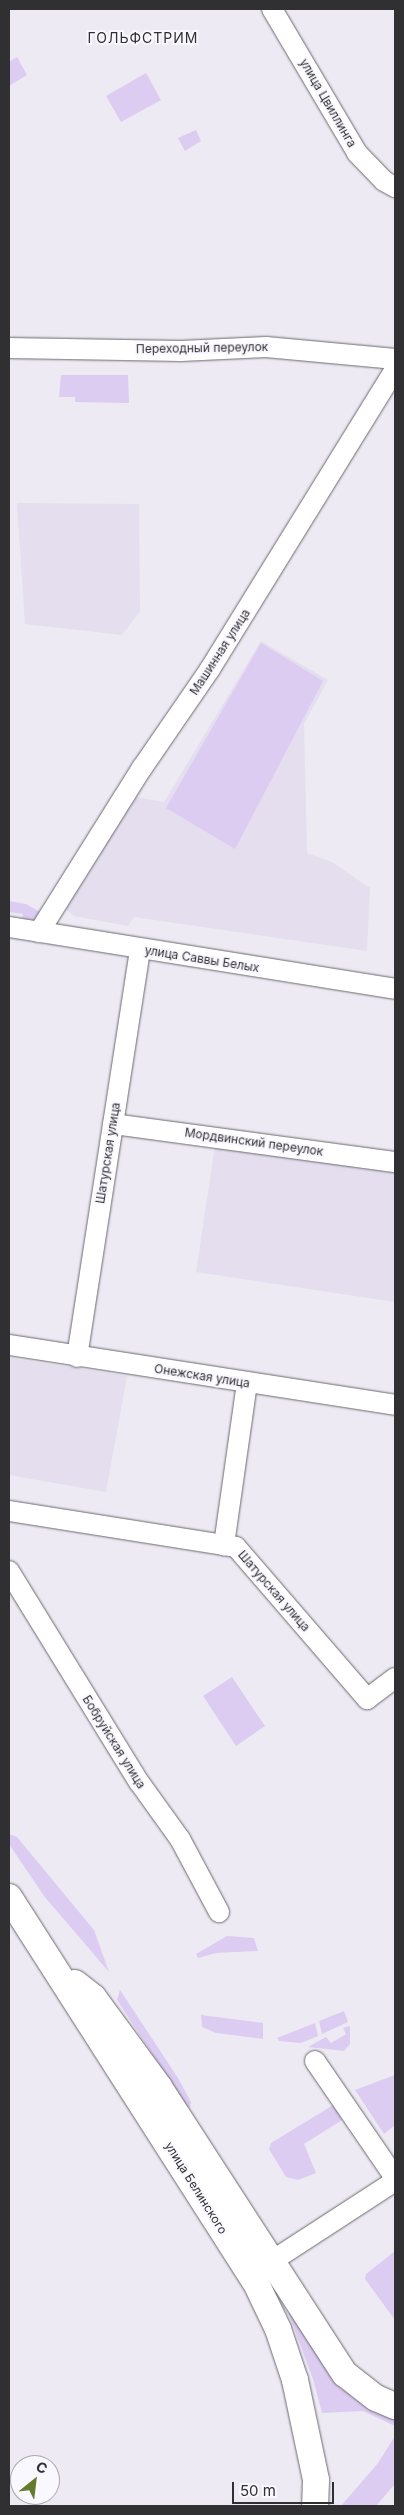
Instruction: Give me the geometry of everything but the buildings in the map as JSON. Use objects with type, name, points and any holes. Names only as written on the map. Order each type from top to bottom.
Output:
[{"type":"main road","name":"улица Белинского","points":[[9,1897],[255,2281],[278,2329],[295,2380],[316,2480],[315,2506]]},
{"type":"main road","points":[[51,1962],[93,1997],[159,2087],[345,2374],[376,2398],[395,2406]]},
{"type":"street","name":"улица Цвиллинга","points":[[272,9],[356,153],[384,181],[395,187]]},
{"type":"street","name":"Переходный переулок","points":[[9,348],[181,350],[266,347],[395,358]]},
{"type":"street","name":"Машинная улица","points":[[39,932],[142,768],[210,669],[395,370]]},
{"type":"street","name":"улица Саввы Белых","points":[[9,927],[140,950],[395,989]]},
{"type":"street","name":"Шатурская улица","points":[[77,1357],[140,950]]},
{"type":"street","name":"Мордвинский переулок","points":[[113,1124],[395,1162]]},
{"type":"street","name":"Онежская улица","points":[[9,1345],[395,1405]]},
{"type":"street","name":"Шатурская улица","points":[[247,1383],[224,1545],[236,1547],[367,1699],[395,1678]]},
{"type":"street","points":[[9,1511],[224,1545]]},
{"type":"street","name":"Бобруйская улица","points":[[9,1572],[139,1782],[180,1839],[219,1912]]},
{"type":"street","points":[[272,2261],[395,2180],[315,2060]]},
{"type":"shaded area","points":[[17,57],[27,75],[9,86],[9,62]]},
{"type":"shaded area","points":[[146,73],[161,100],[121,122],[106,96]]},
{"type":"shaded area","points":[[196,130],[201,141],[185,151],[178,138]]},
{"type":"shaded area","points":[[61,375],[128,375],[129,403],[75,402],[75,397],[59,397]]},
{"type":"shaded area","points":[[17,503],[139,504],[140,611],[122,635],[25,624]]},
{"type":"shaded area","points":[[261,641],[328,680],[304,724],[307,853],[332,862],[370,888],[367,951],[134,917],[128,926],[74,916],[65,909],[135,797],[164,802]]},
{"type":"shaded area","points":[[261,643],[323,681],[235,849],[166,808]]},
{"type":"shaded area","points":[[9,901],[26,904],[40,912],[33,922],[22,921],[23,914],[9,912]]},
{"type":"shaded area","points":[[215,1146],[395,1173],[395,1302],[196,1272]]},
{"type":"shaded area","points":[[9,1358],[127,1376],[106,1492],[9,1475]]},
{"type":"shaded area","points":[[232,1677],[265,1726],[236,1746],[203,1696]]},
{"type":"shaded area","points":[[9,1834],[17,1837],[94,1930],[109,1972],[44,1896],[9,1844]]},
{"type":"shaded area","points":[[227,1936],[254,1938],[258,1951],[216,1953],[198,1958],[196,1954]]},
{"type":"shaded area","points":[[120,1990],[178,2078],[191,2102],[190,2107],[186,2106],[117,2000]]},
{"type":"shaded area","points":[[344,2011],[348,2022],[322,2034],[319,2021]]},
{"type":"shaded area","points":[[201,2015],[263,2023],[263,2039],[216,2033],[202,2027]]},
{"type":"shaded area","points":[[315,2023],[318,2036],[301,2043],[279,2041],[277,2038]]},
{"type":"shaded area","points":[[350,2026],[350,2044],[344,2051],[308,2047],[326,2037],[331,2043],[346,2034],[343,2028]]},
{"type":"shaded area","points":[[395,2075],[395,2125],[384,2134],[355,2090]]},
{"type":"shaded area","points":[[335,2104],[342,2120],[304,2144],[316,2173],[298,2180],[286,2177],[269,2149],[271,2143]]},
{"type":"shaded area","points":[[395,2251],[395,2320],[365,2279],[366,2274]]},
{"type":"shaded area","points":[[279,2288],[352,2397],[374,2412],[395,2419],[395,2426],[363,2411],[322,2413],[313,2379]]},
{"type":"shaded area","points":[[395,2436],[395,2484],[376,2506],[341,2506],[378,2463]]},
{"type":"district","name":"ГОЛЬФСТРИМ","points":[[143,38]]}]
